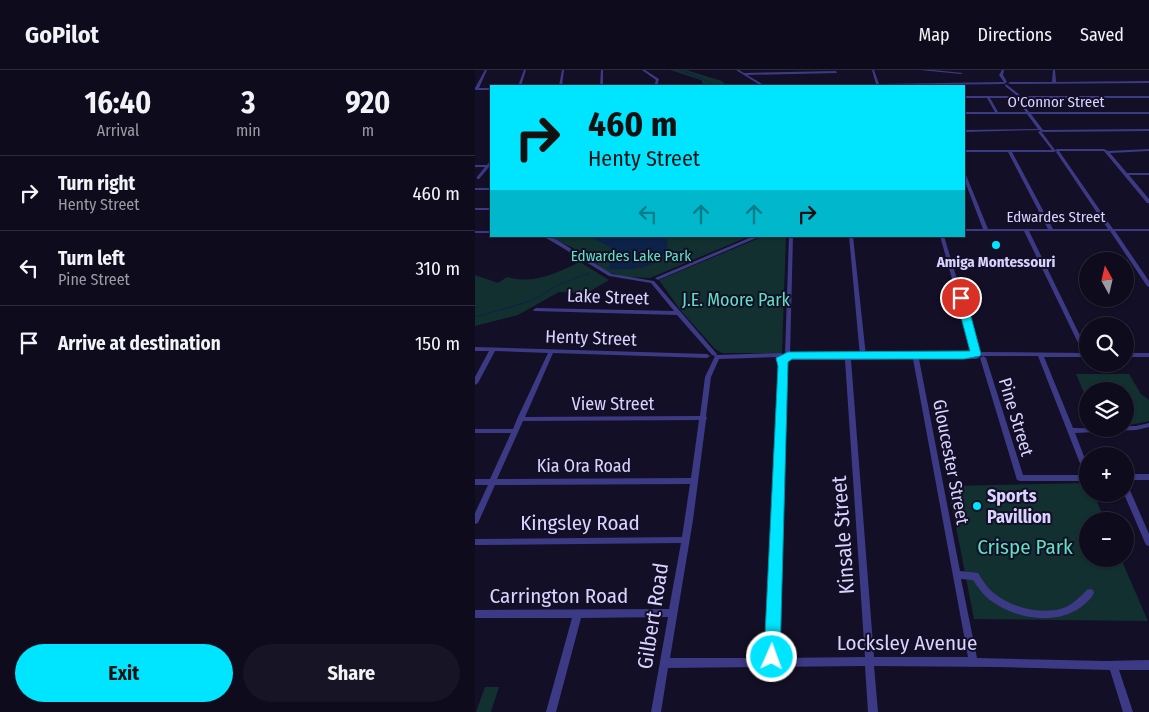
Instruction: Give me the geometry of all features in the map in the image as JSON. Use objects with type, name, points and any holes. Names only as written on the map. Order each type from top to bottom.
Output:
[{"type":"street","points":[[486,70],[476,89],[490,89]]},
{"type":"street","points":[[519,85],[525,70]]},
{"type":"street","points":[[560,85],[563,70]]},
{"type":"street","points":[[601,85],[602,70]]},
{"type":"street","points":[[643,70],[658,80],[656,85]]},
{"type":"street","points":[[737,70],[760,85],[1149,82]]},
{"type":"street","points":[[873,70],[878,85]]},
{"type":"street","points":[[921,70],[962,72],[967,83]]},
{"type":"street","points":[[1003,70],[1001,76],[1019,97],[1149,284]]},
{"type":"street","points":[[1053,70],[1054,83]]},
{"type":"street","points":[[743,74],[836,72]]},
{"type":"street","points":[[965,97],[1148,98]]},
{"type":"street","points":[[988,97],[997,113]]},
{"type":"street","name":"O'Connor Street","points":[[965,113],[1149,113]]},
{"type":"street","points":[[965,131],[1149,130]]},
{"type":"street","points":[[965,151],[1149,150]]},
{"type":"street","points":[[1009,151],[1051,230]]},
{"type":"street","points":[[1107,151],[1148,200]]},
{"type":"street","points":[[475,166],[490,165]]},
{"type":"street","points":[[479,178],[490,165]]},
{"type":"street","points":[[1126,175],[1149,174]]},
{"type":"street","points":[[965,178],[985,230]]},
{"type":"street","points":[[475,189],[490,189]]},
{"type":"street","points":[[475,209],[490,209]]},
{"type":"street","name":"Edwardes Street","points":[[965,230],[1149,230]]},
{"type":"street","points":[[1026,230],[1079,339]]},
{"type":"street","points":[[475,232],[490,232]]},
{"type":"street","points":[[540,237],[552,242],[611,276],[657,281],[752,237]]},
{"type":"street","points":[[546,237],[600,270]]},
{"type":"street","points":[[717,253],[757,237]]},
{"type":"street","points":[[772,662],[791,237]]},
{"type":"street","points":[[851,237],[863,356]]},
{"type":"street","name":"Pine Street","points":[[942,237],[975,346],[1020,478],[1079,478]]},
{"type":"street","points":[[657,281],[661,291],[712,356]]},
{"type":"street","name":"Lake Street","points":[[536,310],[679,313]]},
{"type":"street","name":"Henty Street","points":[[475,349],[769,357],[1079,355]]},
{"type":"street","points":[[475,383],[493,350]]},
{"type":"street","points":[[475,521],[551,352]]},
{"type":"street","points":[[1134,355],[1147,355],[1149,363]]},
{"type":"street","name":"Gilbert Road","points":[[656,712],[685,540],[712,356]]},
{"type":"street","name":"Kinsale Street","points":[[848,356],[873,712]]},
{"type":"street","name":"Gloucester Street","points":[[915,356],[973,662]]},
{"type":"street","points":[[1041,356],[1079,451]]},
{"type":"street","name":"View Street","points":[[520,419],[703,418]]},
{"type":"street","points":[[1071,431],[1119,430],[1149,425]]},
{"type":"street","points":[[475,431],[515,431]]},
{"type":"street","points":[[1134,477],[1149,477]]},
{"type":"street","name":"Kia Ora Road","points":[[475,482],[693,481]]},
{"type":"street","points":[[1131,502],[1149,543]]},
{"type":"street","name":"Kingsley Road","points":[[475,542],[685,540]]},
{"type":"street","points":[[957,575],[975,576],[983,588],[994,598],[1018,610],[1034,613],[1051,615],[1065,612],[1076,606],[1091,593]]},
{"type":"street","points":[[551,712],[578,613]]},
{"type":"street","name":"Carrington Road","points":[[475,614],[673,613]]},
{"type":"street","name":"Locksley Avenue","points":[[664,662],[973,662],[1113,666],[1149,665]]},
{"type":"street","points":[[1113,666],[1128,712]]},
{"type":"green space","points":[[670,70],[686,70],[722,81],[725,85],[704,85],[701,80]]},
{"type":"green space","name":"Edwardes Lake Park","points":[[550,237],[748,237],[650,278],[624,277],[608,272],[577,250]]},
{"type":"green space","name":"J.E. Moore Park","points":[[762,237],[786,237],[782,353],[722,353],[715,349],[681,311],[659,280]]},
{"type":"green space","points":[[580,262],[609,280],[587,293],[559,292],[518,315],[475,326],[475,275],[498,283],[507,277],[526,280],[536,279]]},
{"type":"green space","points":[[1076,374],[1129,374],[1134,382],[1079,382]]},
{"type":"green space","points":[[1134,382],[1141,394],[1149,400],[1149,421],[1134,424]]},
{"type":"green space","name":"Crispe Park","points":[[1079,483],[1079,502],[1097,502],[1101,512],[1079,512],[1079,567],[1124,567],[1148,621],[974,619],[948,486]]},
{"type":"green space","points":[[485,687],[499,687],[491,712],[476,712]]},
{"type":"water","points":[[590,237],[667,237],[667,247],[663,256],[657,262],[648,266],[609,269],[610,263],[605,261],[613,253],[614,249]]},
{"type":"waterway","points":[[680,70],[713,85]]},
{"type":"waterway","points":[[475,317],[531,301],[558,285],[589,273]]},
{"type":"place","name":"Amiga Montessouri","points":[[996,245]]},
{"type":"place","name":"Sports Pavillion","points":[[977,506]]},
{"type":"route","points":[[772,657],[782,358],[787,359],[788,355],[964,356],[976,354],[961,298]]}]
